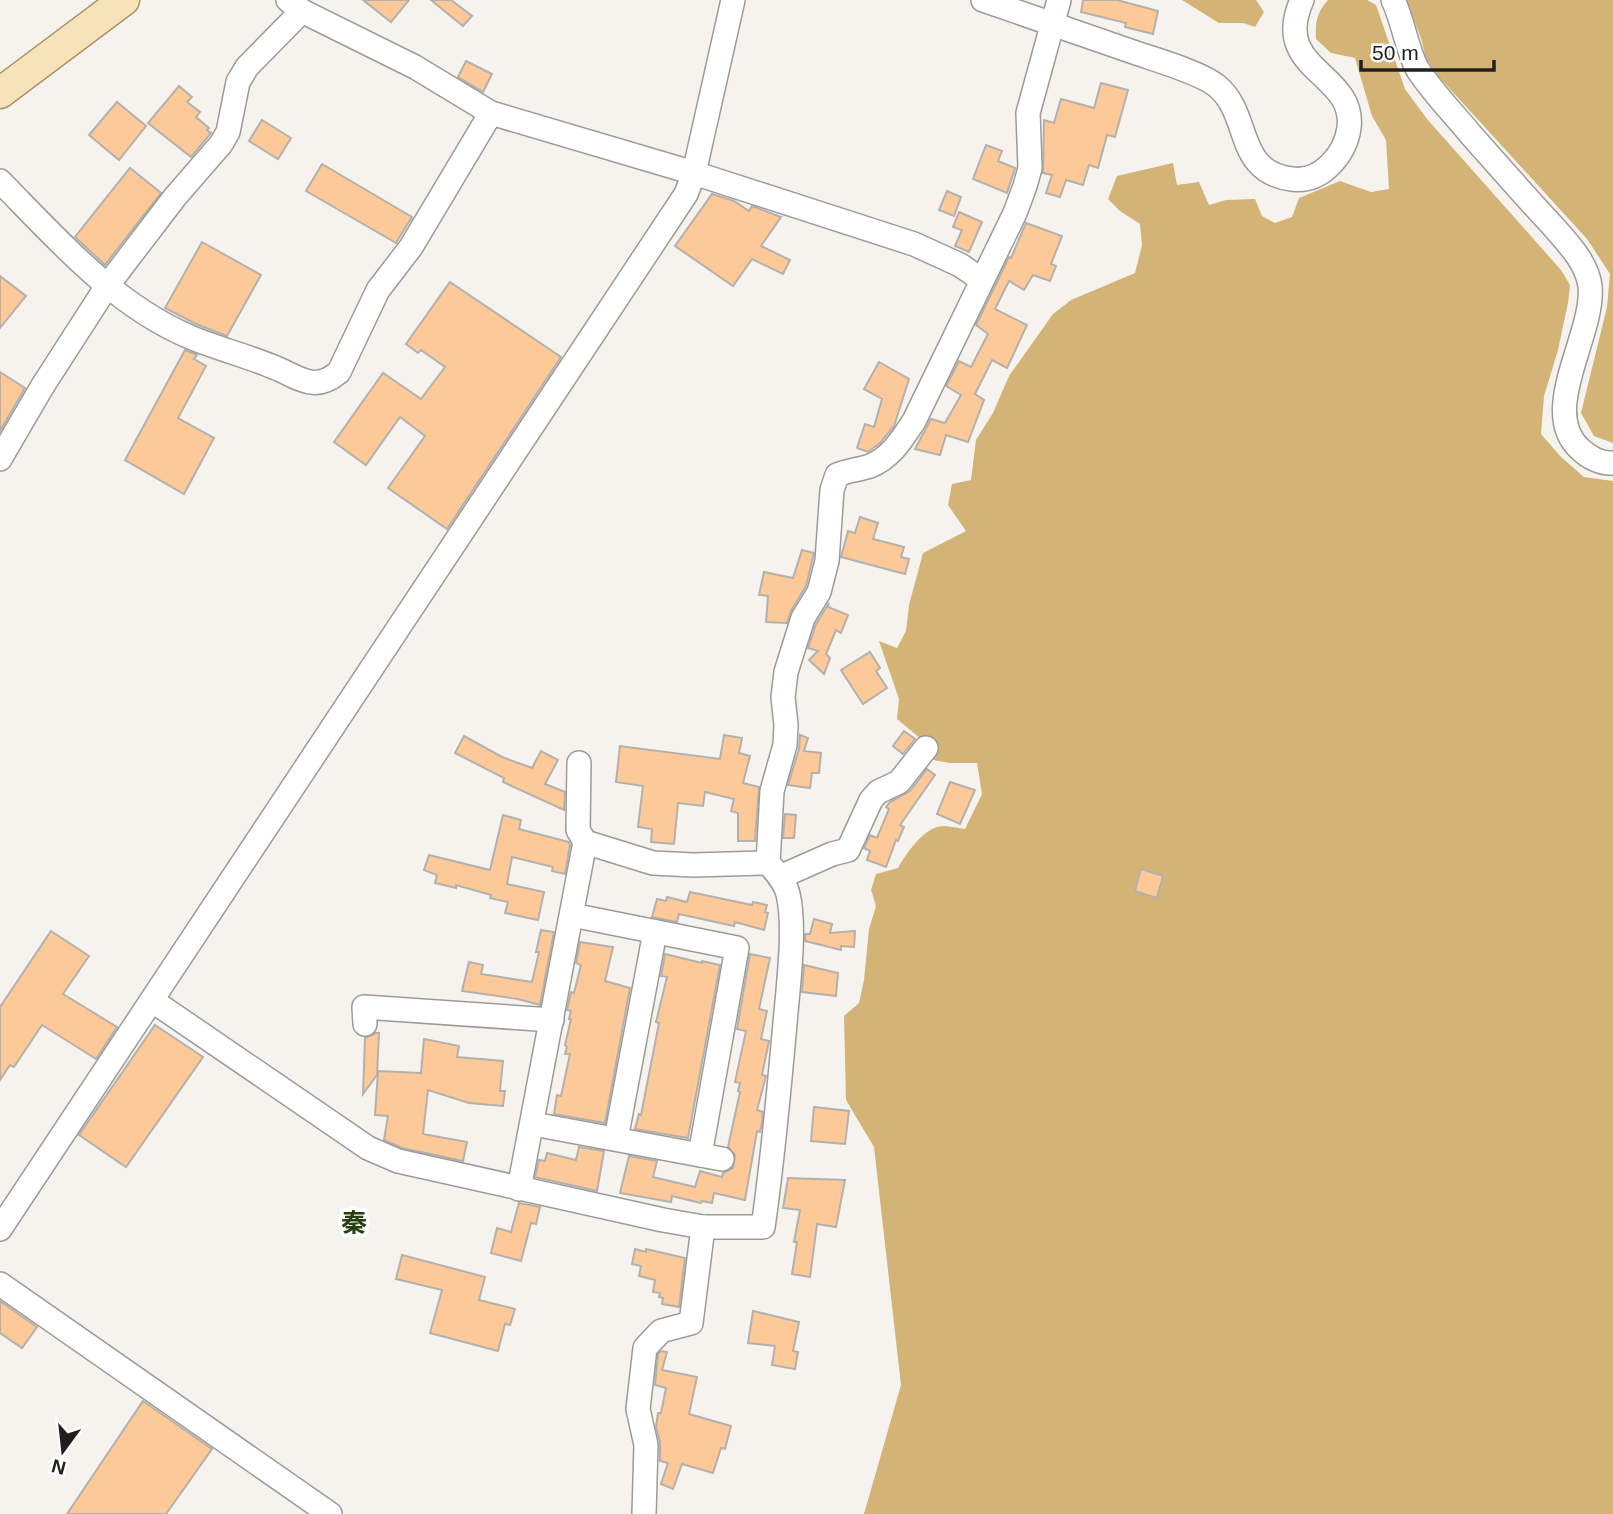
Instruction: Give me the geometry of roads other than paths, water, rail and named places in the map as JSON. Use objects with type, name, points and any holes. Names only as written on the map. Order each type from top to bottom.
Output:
[{"type":"main road","points":[[0,93],[124,0]]},
{"type":"street","points":[[0,1229],[686,194],[694,173],[733,0]]},
{"type":"street","points":[[983,0],[1163,62],[1216,85],[1229,99],[1250,153],[1262,168],[1279,178],[1301,180],[1321,173],[1336,160],[1346,144],[1349,122],[1349,108],[1335,87],[1308,64],[1296,41],[1295,19],[1302,0]]},
{"type":"street","points":[[153,1001],[368,1148],[398,1161],[703,1227],[763,1227],[771,1173],[788,991],[791,916],[788,892],[774,870],[772,791],[785,745],[783,697],[786,671],[803,618],[819,592],[827,561],[832,490],[837,475],[887,458],[901,442],[914,421],[1015,213],[1030,167],[1028,113],[1059,0]]},
{"type":"street","points":[[1392,0],[1405,29],[1416,67],[1445,106],[1561,235],[1585,267],[1590,286],[1589,308],[1571,374],[1564,418],[1567,434],[1581,451],[1597,460],[1613,463]]},
{"type":"street","points":[[0,459],[42,387],[107,286],[175,197],[221,144],[228,132],[237,82],[295,6],[415,67],[491,113],[694,173],[914,244],[960,265],[982,280]]},
{"type":"street","points":[[0,181],[107,286],[166,325],[190,337],[272,366],[299,379],[319,384],[339,372],[378,290],[411,247],[491,113]]},
{"type":"street","points":[[579,763],[578,831],[586,842],[653,863],[774,870],[848,850],[871,800],[878,792],[899,782],[926,748]]},
{"type":"street","points":[[519,1189],[586,842]]},
{"type":"street","points":[[533,1124],[711,1157],[737,948],[572,915]]},
{"type":"street","points":[[616,1139],[654,932]]},
{"type":"street","points":[[365,1024],[364,1007],[552,1020]]},
{"type":"street","points":[[644,1514],[646,1445],[638,1409],[645,1348],[661,1331],[691,1323],[703,1227]]},
{"type":"street","points":[[0,1284],[330,1514]]},
{"type":"district","name":"秦","points":[[354,1223]]}]
